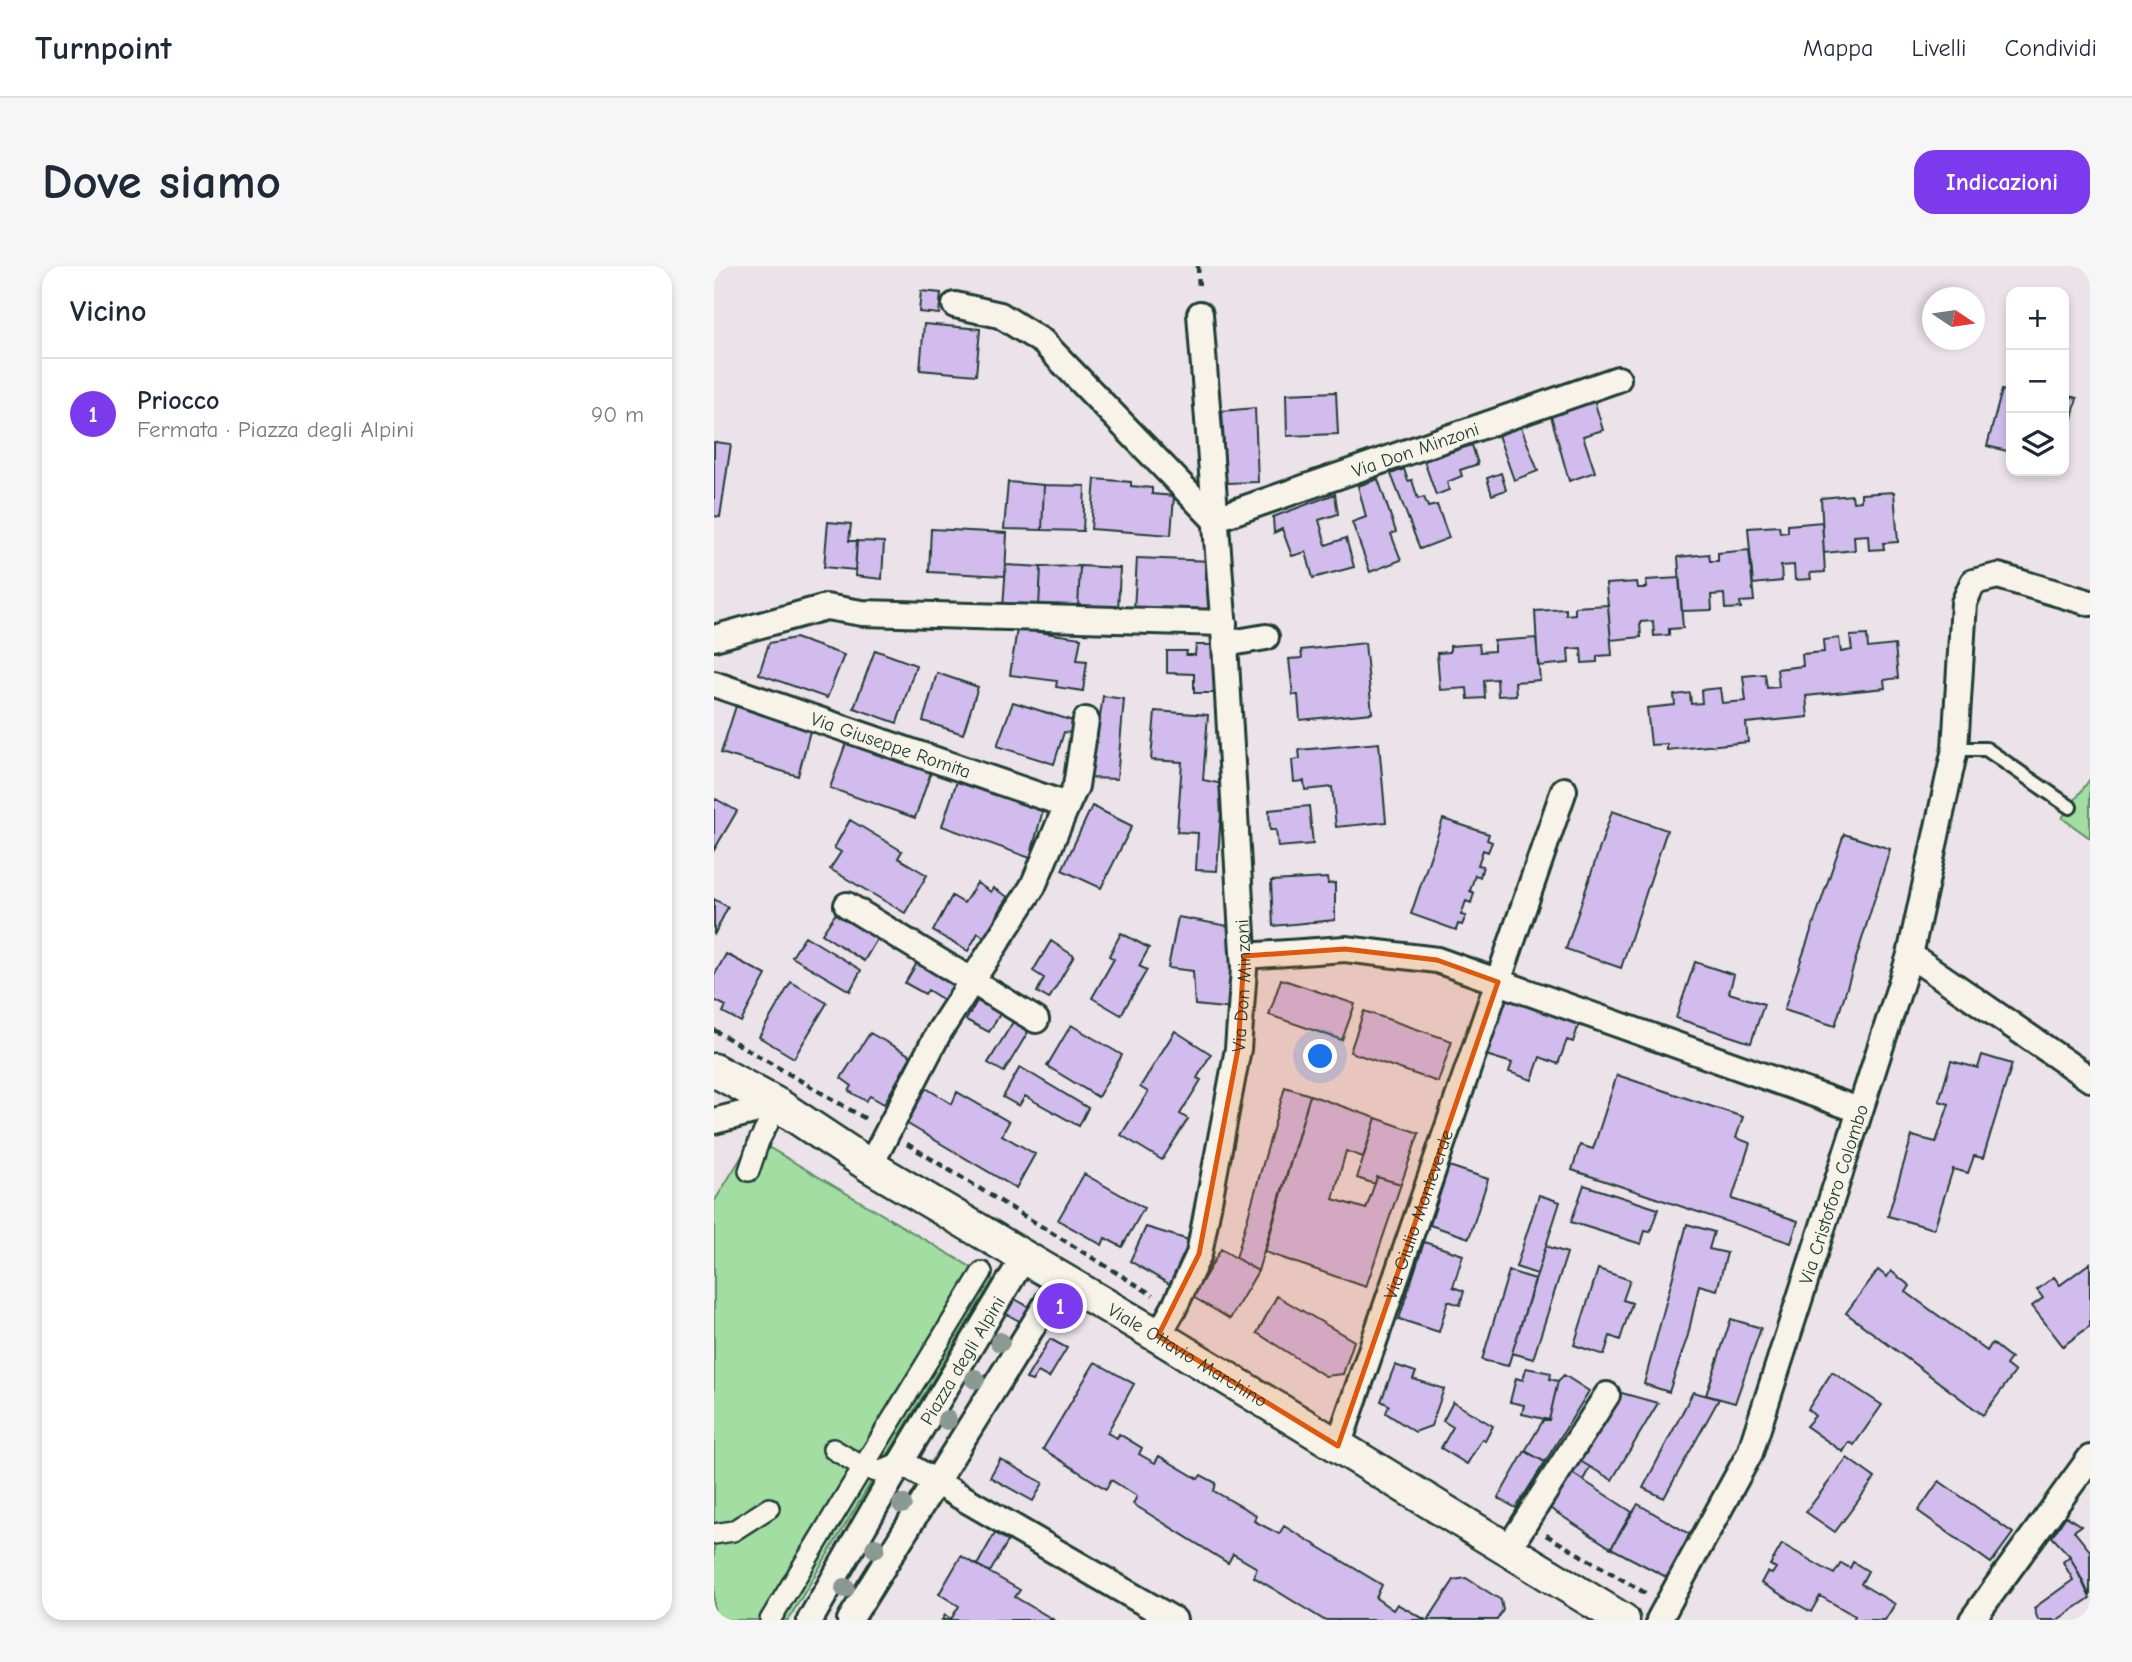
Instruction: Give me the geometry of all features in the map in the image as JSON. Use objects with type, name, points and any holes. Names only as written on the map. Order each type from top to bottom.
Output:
[{"type":"street","points":[[956,305],[1000,315],[1043,342],[1214,519]]},
{"type":"street","name":"Via Don Minzoni","points":[[1158,1336],[1199,1254],[1238,1049],[1244,962],[1224,634],[1200,314]]},
{"type":"street","name":"Via Don Minzoni","points":[[1214,519],[1618,379]]},
{"type":"street","points":[[1955,749],[1964,603],[1973,582],[1998,576],[2090,603]]},
{"type":"street","points":[[714,638],[826,607],[862,613],[1266,637]]},
{"type":"street","name":"Via Giuseppe Romita","points":[[714,684],[1068,805]]},
{"type":"street","points":[[870,1166],[939,1032],[1033,886],[1076,786],[1086,720]]},
{"type":"street","name":"Via Cristoforo Colombo","points":[[1663,1613],[1750,1453],[1910,955],[1955,749]]},
{"type":"street","name":"Via Giulio Monteverde","points":[[1338,1446],[1564,790]]},
{"type":"street","points":[[847,905],[1037,1020]]},
{"type":"street","points":[[1244,962],[1345,949],[1437,960],[1859,1110]]},
{"type":"street","points":[[1910,955],[2090,1079]]},
{"type":"street","name":"Viale Ottavio Marchino","points":[[714,1070],[778,1104],[870,1166],[1158,1336],[1508,1549],[1609,1617]]},
{"type":"street","points":[[714,1121],[778,1104]]},
{"type":"street","points":[[749,1171],[759,1141],[778,1104]]},
{"type":"street","name":"Piazza degli Alpini","points":[[810,1620],[1024,1257]]},
{"type":"street","points":[[770,1620],[982,1272]]},
{"type":"street","points":[[850,1620],[1062,1279]]},
{"type":"street","points":[[1508,1549],[1607,1395]]},
{"type":"street","points":[[833,1449],[876,1472],[901,1462],[1174,1620]]},
{"type":"street","points":[[1972,1620],[2090,1458]]},
{"type":"street","points":[[714,1535],[733,1531],[769,1508]]},
{"type":"lane","points":[[1955,749],[1986,750],[2070,807]]},
{"type":"path","points":[[714,1030],[888,1132],[1174,1308]]},
{"type":"path","points":[[1525,1523],[1663,1613]]},
{"type":"highlighted area","points":[[1345,949],[1437,960],[1498,982],[1338,1446],[1158,1336],[1199,1254],[1238,1049],[1244,956]]},
{"type":"green space","points":[[2090,779],[2090,838],[2062,818]]},
{"type":"green space","points":[[753,1138],[993,1280],[788,1620],[714,1620],[714,1202]]},
{"type":"building","points":[[921,291],[941,293],[939,314],[919,312]]},
{"type":"building","points":[[924,324],[980,329],[976,375],[920,370]]},
{"type":"building","points":[[2002,390],[2006,391],[2006,451],[1987,446]]},
{"type":"building","points":[[1336,392],[1338,434],[1287,436],[1286,394]]},
{"type":"building","points":[[2069,396],[2077,398],[2069,431]]},
{"type":"building","points":[[1594,400],[1603,430],[1583,436],[1595,472],[1569,481],[1551,416]]},
{"type":"building","points":[[1255,408],[1258,482],[1226,483],[1222,411]]},
{"type":"building","points":[[1521,427],[1538,471],[1514,480],[1498,435]]},
{"type":"building","points":[[714,442],[731,444],[720,517],[714,516]]},
{"type":"building","points":[[1472,445],[1478,464],[1460,470],[1462,476],[1447,482],[1449,490],[1436,495],[1424,461]]},
{"type":"building","points":[[1404,469],[1408,481],[1412,480],[1418,499],[1424,497],[1428,507],[1437,505],[1449,538],[1420,549],[1391,474]]},
{"type":"building","points":[[1501,473],[1506,490],[1492,495],[1487,478]]},
{"type":"building","points":[[1095,479],[1131,482],[1131,486],[1152,488],[1152,494],[1174,496],[1171,535],[1091,529]]},
{"type":"building","points":[[1378,479],[1396,532],[1391,534],[1401,560],[1370,572],[1352,522],[1366,517],[1358,486]]},
{"type":"building","points":[[1008,482],[1044,485],[1042,530],[1004,529]]},
{"type":"building","points":[[1044,485],[1085,486],[1083,531],[1042,530]]},
{"type":"building","points":[[1894,492],[1898,542],[1883,543],[1884,549],[1869,550],[1868,535],[1854,536],[1855,550],[1824,553],[1821,498],[1852,495],[1853,502],[1861,501],[1861,494]]},
{"type":"building","points":[[1335,494],[1338,514],[1319,520],[1326,545],[1346,538],[1354,567],[1313,578],[1306,552],[1292,556],[1282,529],[1274,533],[1273,517]]},
{"type":"building","points":[[828,522],[851,524],[849,541],[857,541],[855,570],[824,567]]},
{"type":"building","points":[[1822,522],[1825,572],[1810,573],[1811,579],[1795,580],[1794,565],[1781,566],[1782,581],[1753,584],[1748,528],[1779,526],[1780,533],[1788,532],[1788,525]]},
{"type":"building","points":[[931,529],[1007,533],[1005,576],[929,572]]},
{"type":"building","points":[[857,541],[884,542],[882,579],[855,576]]},
{"type":"building","points":[[1749,550],[1754,601],[1740,602],[1741,608],[1725,609],[1724,594],[1711,595],[1712,610],[1682,611],[1678,557],[1709,554],[1710,561],[1718,561],[1718,553]]},
{"type":"building","points":[[1137,558],[1212,561],[1210,614],[1134,610]]},
{"type":"building","points":[[1006,565],[1041,567],[1039,608],[1003,608]]},
{"type":"building","points":[[1080,566],[1078,609],[1039,608],[1041,567]]},
{"type":"building","points":[[1080,566],[1120,568],[1118,611],[1078,609]]},
{"type":"building","points":[[1679,578],[1683,628],[1669,629],[1669,635],[1654,636],[1653,621],[1640,622],[1641,637],[1611,640],[1606,584],[1637,582],[1638,588],[1647,588],[1646,580]]},
{"type":"building","points":[[1608,605],[1612,655],[1597,656],[1597,662],[1582,663],[1581,648],[1568,649],[1569,663],[1538,666],[1535,611],[1566,609],[1566,615],[1575,614],[1575,607]]},
{"type":"building","points":[[1017,629],[1081,638],[1077,660],[1087,661],[1083,691],[1056,687],[1057,681],[1010,675]]},
{"type":"building","points":[[1867,635],[1868,648],[1895,645],[1898,678],[1884,680],[1885,688],[1806,696],[1808,717],[1746,723],[1748,742],[1667,750],[1667,744],[1651,745],[1647,708],[1675,705],[1674,695],[1690,693],[1691,704],[1702,703],[1701,690],[1720,688],[1722,703],[1746,701],[1743,676],[1765,674],[1767,688],[1779,687],[1777,669],[1803,666],[1802,654],[1824,652],[1823,640],[1839,638],[1841,652],[1852,650],[1850,636]]},
{"type":"building","points":[[795,638],[844,655],[827,698],[759,674],[769,643]]},
{"type":"building","points":[[1536,638],[1540,680],[1515,682],[1516,695],[1498,696],[1497,679],[1484,680],[1485,698],[1468,699],[1467,688],[1440,690],[1437,653],[1450,652],[1450,646],[1479,644],[1480,652],[1494,651],[1494,641]]},
{"type":"building","points":[[1365,643],[1372,713],[1300,720],[1298,695],[1293,695],[1289,659],[1302,658],[1301,650]]},
{"type":"building","points":[[1196,645],[1214,645],[1214,693],[1194,693],[1194,674],[1167,673],[1167,651],[1187,651],[1186,655],[1195,655]]},
{"type":"building","points":[[875,650],[916,665],[897,723],[854,708]]},
{"type":"building","points":[[937,673],[978,687],[963,734],[923,721]]},
{"type":"building","points":[[1103,696],[1124,699],[1117,779],[1091,778]]},
{"type":"building","points":[[1013,702],[1076,722],[1072,733],[1064,732],[1054,764],[997,746]]},
{"type":"building","points":[[736,706],[810,731],[798,776],[721,753]]},
{"type":"building","points":[[1155,711],[1208,715],[1203,780],[1223,784],[1217,871],[1196,870],[1198,833],[1177,832],[1182,762],[1151,760]]},
{"type":"building","points":[[846,743],[931,772],[915,818],[830,788]]},
{"type":"building","points":[[1379,743],[1386,822],[1336,827],[1332,787],[1305,790],[1304,781],[1294,782],[1292,760],[1300,759],[1299,750]]},
{"type":"building","points":[[957,781],[1043,810],[1030,858],[942,826]]},
{"type":"building","points":[[716,799],[737,811],[714,850],[714,802]]},
{"type":"building","points":[[1092,806],[1132,826],[1101,888],[1062,870]]},
{"type":"building","points":[[1309,806],[1313,844],[1278,847],[1276,830],[1270,830],[1269,810]]},
{"type":"building","points":[[1612,811],[1667,830],[1621,968],[1566,949]]},
{"type":"building","points":[[1443,819],[1489,834],[1487,840],[1492,842],[1488,852],[1483,850],[1478,865],[1483,866],[1480,877],[1475,875],[1470,891],[1474,893],[1471,903],[1466,901],[1461,915],[1466,916],[1456,930],[1411,914]]},
{"type":"building","points":[[850,820],[902,851],[898,858],[927,875],[905,913],[830,869],[841,852],[834,848]]},
{"type":"building","points":[[1844,834],[1890,849],[1835,1026],[1784,1010]]},
{"type":"building","points":[[1327,878],[1328,884],[1335,883],[1335,920],[1273,926],[1271,881]]},
{"type":"building","points":[[977,883],[991,892],[993,888],[1008,897],[984,937],[978,933],[968,951],[933,931],[952,896],[964,903]]},
{"type":"building","points":[[714,899],[728,907],[714,935]]},
{"type":"building","points":[[836,913],[877,939],[864,961],[822,934]]},
{"type":"building","points":[[1178,917],[1234,927],[1233,1009],[1195,1005],[1193,971],[1168,968]]},
{"type":"building","points":[[1121,933],[1149,948],[1139,966],[1147,970],[1121,1015],[1092,998],[1114,959],[1109,956]]},
{"type":"building","points":[[805,936],[861,970],[850,991],[792,957]]},
{"type":"building","points":[[1051,941],[1074,956],[1049,999],[1037,992],[1044,978],[1033,971]]},
{"type":"building","points":[[726,954],[766,975],[741,1022],[723,1012],[726,1006],[714,1000],[714,976]]},
{"type":"building","points":[[1695,962],[1734,975],[1729,993],[1764,1004],[1751,1043],[1676,1018]]},
{"type":"building","points":[[917,963],[953,985],[944,1000],[928,990],[925,994],[905,983]]},
{"type":"building","points":[[1281,979],[1355,1004],[1342,1040],[1269,1015]]},
{"type":"building","points":[[791,982],[827,1003],[794,1058],[759,1037]]},
{"type":"building","points":[[1505,999],[1579,1024],[1573,1042],[1567,1040],[1558,1064],[1540,1057],[1532,1080],[1509,1072],[1512,1063],[1486,1055]]},
{"type":"building","points":[[977,1001],[1000,1014],[989,1032],[966,1020]]},
{"type":"building","points":[[1364,1011],[1452,1041],[1438,1082],[1350,1052]]},
{"type":"building","points":[[1013,1022],[1028,1032],[1004,1072],[988,1063]]},
{"type":"building","points":[[1071,1025],[1122,1055],[1098,1097],[1047,1066]]},
{"type":"building","points":[[1175,1031],[1211,1054],[1197,1078],[1201,1080],[1180,1114],[1188,1119],[1162,1160],[1121,1135],[1148,1092],[1140,1087]]},
{"type":"building","points":[[870,1033],[911,1056],[884,1104],[870,1096],[866,1101],[849,1091],[852,1086],[841,1078]]},
{"type":"building","points":[[1982,1055],[2012,1064],[1983,1158],[1974,1156],[1968,1173],[1953,1169],[1934,1229],[1888,1216],[1912,1136],[1936,1142],[1949,1104],[1939,1101],[1951,1061],[1978,1068]]},
{"type":"building","points":[[1020,1067],[1088,1108],[1079,1126],[1025,1096],[1019,1106],[1003,1097]]},
{"type":"building","points":[[1617,1075],[1743,1117],[1736,1138],[1750,1143],[1732,1199],[1798,1221],[1791,1243],[1572,1170],[1580,1145],[1593,1149]]},
{"type":"building","points":[[1285,1087],[1310,1095],[1258,1271],[1236,1258]]},
{"type":"building","points":[[926,1088],[952,1104],[957,1092],[1009,1122],[1002,1135],[1035,1154],[1016,1188],[906,1123]]},
{"type":"building","points":[[1310,1095],[1376,1118],[1363,1157],[1346,1151],[1333,1199],[1366,1209],[1377,1177],[1401,1184],[1366,1287],[1265,1252]]},
{"type":"building","points":[[1376,1118],[1419,1133],[1401,1184],[1377,1177],[1375,1184],[1357,1178]]},
{"type":"building","points":[[1449,1166],[1488,1179],[1469,1238],[1430,1225]]},
{"type":"building","points":[[1084,1174],[1144,1208],[1122,1247],[1105,1238],[1102,1245],[1058,1220]]},
{"type":"building","points":[[1584,1185],[1658,1209],[1650,1232],[1645,1231],[1641,1244],[1571,1222]]},
{"type":"building","points":[[1539,1195],[1560,1202],[1537,1274],[1516,1267]]},
{"type":"building","points":[[1687,1224],[1714,1232],[1709,1249],[1727,1253],[1717,1290],[1699,1285],[1688,1335],[1669,1392],[1644,1384]]},
{"type":"building","points":[[1146,1227],[1192,1241],[1186,1264],[1171,1285],[1130,1261]]},
{"type":"building","points":[[1424,1242],[1463,1255],[1453,1287],[1464,1291],[1460,1305],[1448,1301],[1439,1332],[1399,1319]]},
{"type":"building","points":[[1546,1246],[1567,1253],[1533,1359],[1512,1353]]},
{"type":"building","points":[[1221,1249],[1258,1271],[1230,1319],[1193,1297]]},
{"type":"building","points":[[2090,1263],[2090,1326],[2063,1346],[2032,1306],[2043,1298],[2037,1290],[2054,1277],[2060,1285]]},
{"type":"building","points":[[1598,1269],[1630,1280],[1623,1300],[1632,1303],[1620,1340],[1610,1336],[1604,1355],[1574,1345]]},
{"type":"building","points":[[1878,1270],[1887,1277],[1891,1271],[1910,1286],[1906,1292],[1987,1351],[1992,1343],[2011,1358],[2006,1365],[2015,1372],[1983,1415],[1846,1313]]},
{"type":"building","points":[[1509,1271],[1535,1279],[1508,1366],[1482,1360]]},
{"type":"building","points":[[1277,1296],[1354,1341],[1343,1374],[1325,1376],[1257,1333]]},
{"type":"building","points":[[1013,1298],[1029,1307],[1021,1322],[1005,1313]]},
{"type":"building","points":[[1731,1319],[1761,1328],[1735,1403],[1706,1395]]},
{"type":"building","points":[[1050,1339],[1067,1348],[1049,1378],[1038,1372],[1032,1381],[1026,1379]]},
{"type":"building","points":[[1095,1362],[1134,1384],[1107,1433],[1117,1438],[1119,1434],[1142,1448],[1139,1454],[1155,1463],[1159,1456],[1198,1479],[1201,1475],[1216,1483],[1214,1491],[1256,1515],[1254,1521],[1279,1534],[1284,1526],[1382,1585],[1376,1598],[1393,1610],[1397,1604],[1426,1620],[1324,1620],[1254,1577],[1257,1568],[1233,1554],[1228,1563],[1133,1504],[1137,1496],[1111,1480],[1106,1489],[1043,1449]]},
{"type":"building","points":[[1395,1365],[1416,1372],[1413,1379],[1444,1389],[1431,1426],[1415,1432],[1386,1413],[1389,1405],[1381,1401]]},
{"type":"building","points":[[1526,1368],[1551,1373],[1550,1379],[1558,1381],[1549,1420],[1522,1414],[1524,1405],[1510,1402],[1516,1378],[1523,1380]]},
{"type":"building","points":[[1832,1372],[1882,1405],[1854,1445],[1849,1442],[1843,1452],[1806,1426],[1815,1416],[1808,1409]]},
{"type":"building","points":[[1564,1375],[1589,1391],[1545,1462],[1525,1451],[1544,1419],[1549,1420],[1558,1381]]},
{"type":"building","points":[[1618,1392],[1658,1403],[1612,1480],[1575,1458]]},
{"type":"building","points":[[1693,1392],[1719,1399],[1664,1498],[1643,1488]]},
{"type":"building","points":[[1453,1402],[1493,1426],[1467,1464],[1441,1448],[1453,1427],[1443,1421]]},
{"type":"building","points":[[1525,1451],[1545,1462],[1516,1508],[1498,1498]]},
{"type":"building","points":[[1575,1458],[1590,1467],[1583,1480],[1567,1470]]},
{"type":"building","points":[[1847,1458],[1875,1478],[1835,1532],[1806,1512]]},
{"type":"building","points":[[1000,1459],[1043,1483],[1033,1501],[990,1477]]},
{"type":"building","points":[[1567,1470],[1632,1512],[1611,1548],[1545,1505]]},
{"type":"building","points":[[1939,1481],[2013,1533],[1991,1563],[1918,1511]]},
{"type":"building","points":[[1638,1504],[1689,1534],[1672,1580],[1611,1548]]},
{"type":"building","points":[[2066,1516],[2081,1526],[2074,1531],[2090,1551],[2090,1596],[2070,1556],[2052,1537]]},
{"type":"building","points":[[995,1533],[1008,1541],[990,1572],[977,1565]]},
{"type":"building","points":[[1782,1544],[1834,1574],[1841,1563],[1850,1568],[1853,1562],[1868,1571],[1861,1584],[1895,1604],[1885,1620],[1853,1620],[1855,1616],[1820,1596],[1811,1612],[1761,1583],[1767,1572],[1772,1574],[1776,1568],[1770,1565]]},
{"type":"building","points":[[961,1556],[1020,1590],[1015,1597],[1054,1620],[942,1620],[945,1615],[951,1619],[959,1606],[939,1594]]},
{"type":"building","points":[[2070,1556],[2090,1598],[2057,1620],[2038,1620],[2034,1608],[2073,1580],[2063,1562]]},
{"type":"building","points":[[1466,1578],[1501,1600],[1503,1610],[1497,1620],[1428,1620],[1454,1580]]},
{"type":"place","name":"Priocco","points":[[1060,1306]]}]
